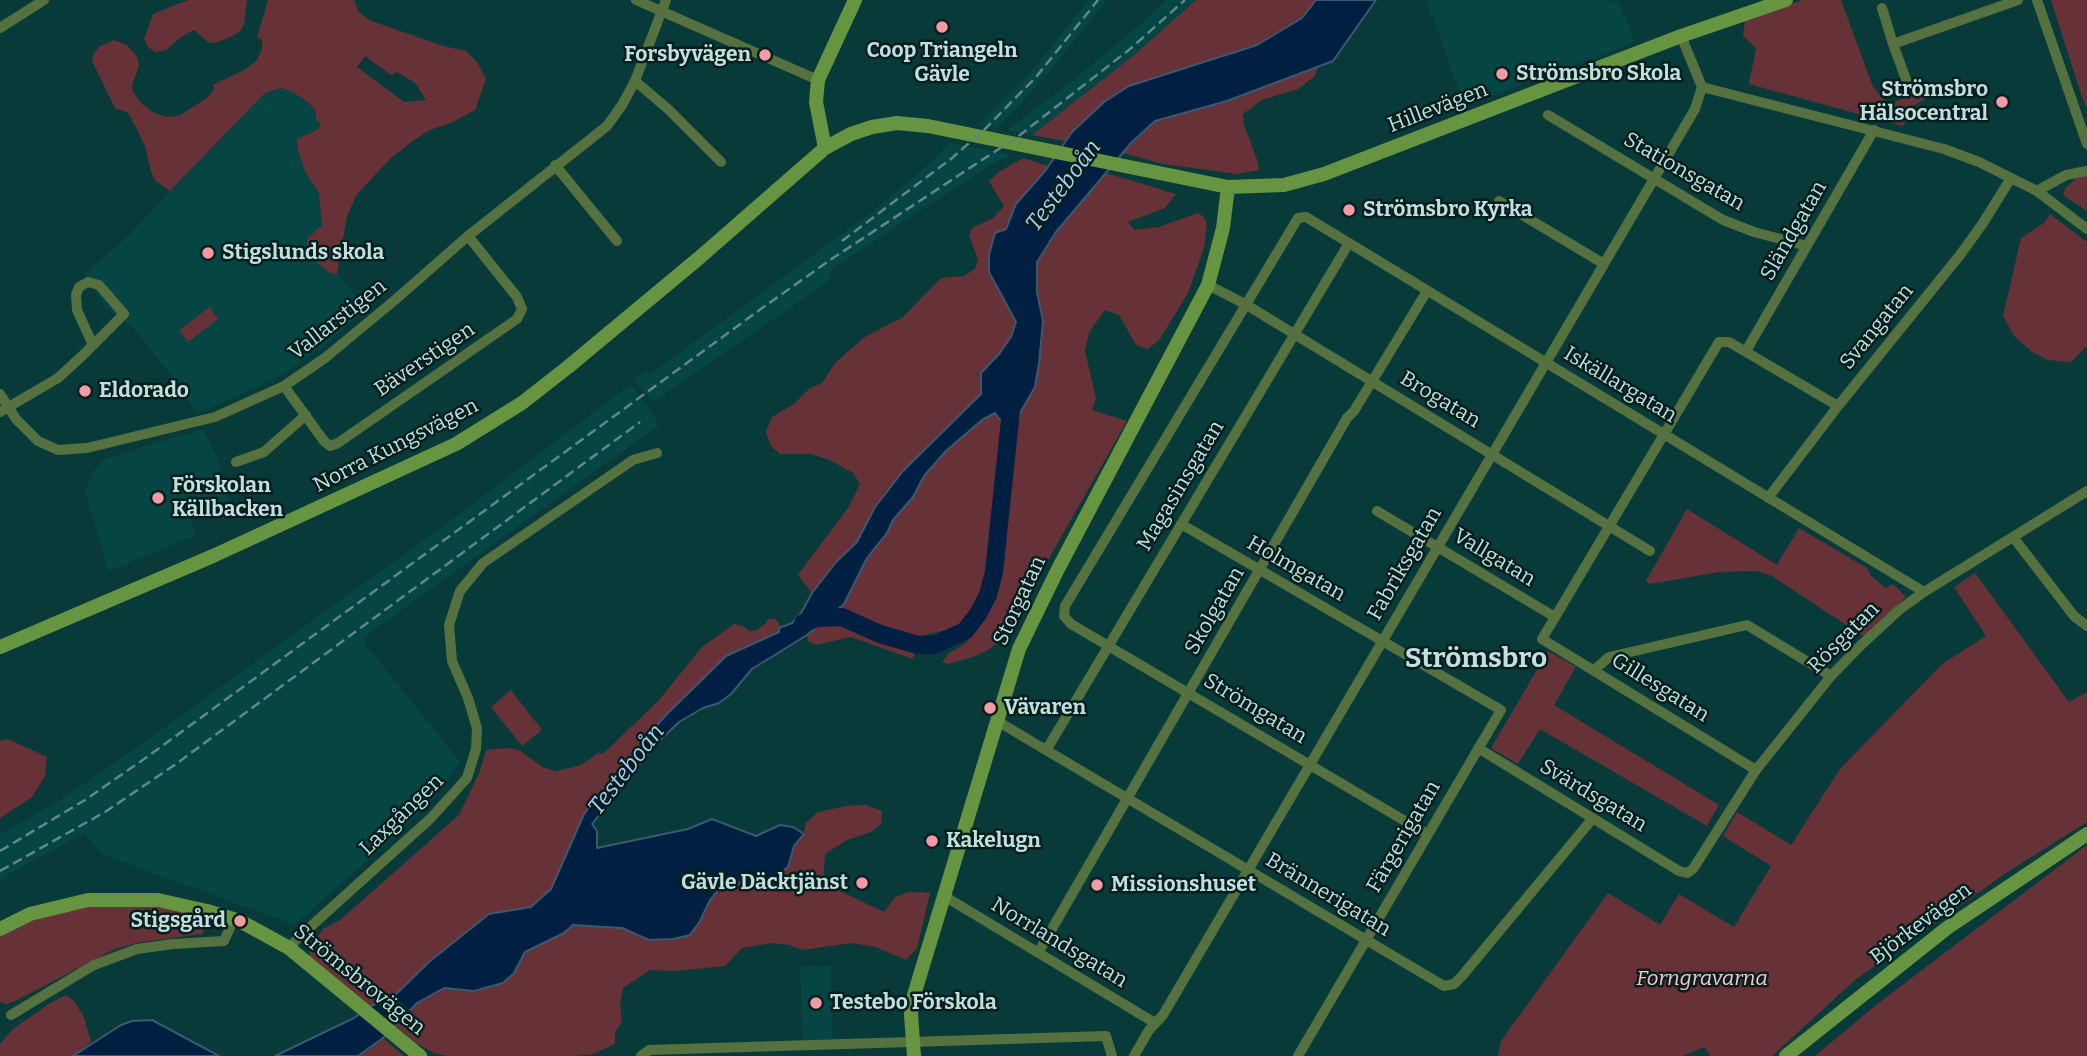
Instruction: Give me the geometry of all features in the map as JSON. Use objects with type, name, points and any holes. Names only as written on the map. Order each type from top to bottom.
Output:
[{"type":"street","points":[[0,28],[44,0]]},
{"type":"street","points":[[636,0],[664,5],[818,80]]},
{"type":"street","points":[[825,148],[816,103],[818,80],[855,0]]},
{"type":"street","name":"Hillevägen","points":[[825,148],[851,134],[897,123],[928,126],[1047,149],[1228,187],[1284,185],[1324,174],[1681,36],[1785,0]]},
{"type":"street","points":[[1894,44],[2018,0]]},
{"type":"street","points":[[2037,0],[2087,144]]},
{"type":"street","name":"Vallarstigen","points":[[0,394],[4,410],[38,441],[58,450],[68,450],[215,418],[284,386],[325,358],[468,236],[607,126],[635,81],[664,5]]},
{"type":"street","points":[[1882,8],[1907,82]]},
{"type":"street","points":[[1681,36],[1702,87],[1944,149],[2037,191],[2087,229]]},
{"type":"street","points":[[635,81],[668,109],[721,162]]},
{"type":"street","name":"Fabriksgatan","points":[[1134,1056],[1163,1015],[1654,179],[1695,109],[1702,87]]},
{"type":"street","name":"Stationsgatan","points":[[1548,116],[1714,215],[1742,228],[1807,246]]},
{"type":"street","name":"Sländgatan","points":[[1746,351],[1874,130]]},
{"type":"street","name":"Norra Kungsvägen","points":[[0,647],[214,556],[456,444],[522,403],[568,367],[825,148]]},
{"type":"street","points":[[555,165],[617,241]]},
{"type":"street","points":[[2037,191],[2066,174],[2087,171]]},
{"type":"street","name":"Svangatan","points":[[1768,498],[1838,406],[1960,256],[2011,178]]},
{"type":"street","name":"Storgatan","points":[[913,1049],[914,995],[1027,630],[1208,285],[1223,228],[1228,187]]},
{"type":"street","points":[[1499,201],[1604,264]]},
{"type":"street","name":"Iskällargatan","points":[[1245,304],[1295,220],[1306,217],[1924,592]]},
{"type":"street","name":"Bäverstigen","points":[[284,386],[330,446],[517,319],[522,309],[517,297],[468,236]]},
{"type":"street","name":"Magasinsgatan","points":[[1046,749],[1349,243]]},
{"type":"street","points":[[4,410],[58,378],[93,345],[124,314],[99,285],[88,282],[79,287],[76,295],[77,310],[93,345]]},
{"type":"street","name":"Brogatan","points":[[1208,285],[1295,334],[1650,551]]},
{"type":"street","name":"Skolgatan","points":[[1038,953],[1340,430],[1427,291]]},
{"type":"street","name":"Magasinsgatan","points":[[1064,616],[1065,606],[1245,304]]},
{"type":"street","points":[[1555,617],[1719,342],[1730,342],[1838,406]]},
{"type":"street","points":[[236,462],[264,452],[306,415]]},
{"type":"street","name":"Laxgången","points":[[289,948],[431,818],[467,778],[476,749],[477,728],[452,661],[449,625],[460,591],[483,563],[633,460],[657,453]]},
{"type":"street","name":"Rösgatan","points":[[1688,873],[1756,769],[1831,676],[1899,610],[2087,491]]},
{"type":"street","name":"Vallgatan","points":[[1377,512],[1555,617]]},
{"type":"street","name":"Holmgatan","points":[[1181,524],[1501,709]]},
{"type":"street","points":[[2013,537],[2074,616],[2087,626]]},
{"type":"street","name":"Strömgatan","points":[[1064,616],[1072,624],[1108,646],[1427,834]]},
{"type":"street","name":"Gillesgatan","points":[[1555,617],[1542,639],[1756,769]]},
{"type":"street","points":[[1594,670],[1609,657],[1742,625],[1751,626],[1831,676]]},
{"type":"street","name":"Färgerigatan","points":[[1298,1056],[1501,709]]},
{"type":"street","name":"Brännerigatan","points":[[997,721],[1438,984],[1449,986],[1454,984],[1593,818]]},
{"type":"street","name":"Svärdsgatan","points":[[1478,748],[1679,871],[1688,873]]},
{"type":"street","name":"Björkevägen","points":[[1786,1056],[1947,928],[2087,834]]},
{"type":"street","name":"Norrlandsgatan","points":[[944,896],[1156,1023]]},
{"type":"street","name":"Strömsbrovägen","points":[[0,929],[30,914],[88,900],[158,901],[234,919],[289,948],[415,1052]]},
{"type":"street","points":[[12,1015],[94,965],[137,949],[224,941],[234,919]]},
{"type":"street","points":[[641,1056],[649,1050],[913,1049],[1106,1036],[1112,1056]]},
{"type":"shaded area","points":[[1089,0],[1107,0],[1041,82],[996,129],[978,125],[1031,72]]},
{"type":"shaded area","points":[[1166,0],[1196,0],[1134,55],[1032,135],[1007,130],[1075,79]]},
{"type":"shaded area","name":"Strömsbro Skola","points":[[1426,0],[1607,0],[1609,4],[1618,1],[1635,42],[1465,106]]},
{"type":"shaded area","name":"Stigslunds skola","points":[[280,88],[289,90],[308,102],[321,124],[317,130],[306,134],[298,150],[321,202],[322,226],[308,238],[306,249],[311,258],[330,273],[337,274],[367,309],[321,348],[278,377],[197,414],[176,381],[134,329],[106,307],[85,274],[127,237],[265,93]]},
{"type":"shaded area","points":[[950,143],[1013,155],[995,162],[833,268],[829,281],[653,402],[634,379],[645,371],[649,375],[868,215],[918,174]]},
{"type":"shaded area","points":[[631,384],[653,414],[658,426],[364,637],[365,644],[460,762],[436,796],[400,832],[294,925],[102,854],[84,833],[0,879],[0,834],[59,801],[146,741],[450,521]]},
{"type":"shaded area","name":"Förskolan Källbacken","points":[[202,429],[216,454],[231,503],[190,519],[196,535],[109,571],[85,492],[94,470],[105,459]]},
{"type":"shaded area","name":"Testebo Förskola","points":[[830,966],[833,1039],[803,1041],[800,967]]},
{"type":"green space","points":[[188,0],[247,0],[244,24],[233,36],[215,43],[208,42],[194,30],[166,50],[156,52],[149,48],[144,39],[153,14]]},
{"type":"green space","points":[[268,0],[354,0],[358,11],[369,20],[443,46],[466,51],[477,62],[486,79],[475,110],[414,140],[391,158],[357,194],[347,216],[337,274],[330,273],[311,258],[306,249],[308,238],[322,225],[319,194],[305,171],[298,150],[297,139],[317,130],[321,125],[308,102],[289,90],[280,88],[265,93],[170,191],[156,181],[135,125],[128,113],[115,108],[92,61],[100,46],[114,40],[127,45],[137,57],[139,66],[132,85],[133,92],[143,105],[154,113],[167,117],[179,116],[207,98],[214,90],[213,85],[246,69],[257,60],[262,49],[262,40],[257,37]],"holes":[[[365,56],[391,75],[397,72],[415,83],[426,100],[404,102],[357,67]]]},
{"type":"green space","points":[[1196,0],[1316,0],[1302,18],[1257,45],[1129,86],[1104,102],[1065,141],[1032,135],[1134,55]]},
{"type":"green space","points":[[1802,0],[1841,0],[1873,87],[1888,105],[1924,89],[1926,99],[1909,108],[1903,126],[1749,84],[1756,48],[1743,36],[1745,21]]},
{"type":"green space","points":[[2051,0],[2087,0],[2087,109],[2081,94]]},
{"type":"green space","points":[[1318,66],[1315,76],[1298,89],[1262,100],[1243,114],[1259,170],[1237,174],[1163,164],[1123,153],[1155,121],[1227,101]]},
{"type":"green space","points":[[1023,158],[1049,166],[1016,204],[1005,229],[995,233],[989,255],[989,272],[1016,322],[1011,337],[989,363],[980,388],[981,394],[903,471],[875,507],[857,542],[836,562],[812,593],[798,575],[848,508],[860,484],[853,473],[830,460],[811,454],[780,454],[771,446],[766,432],[772,417],[794,404],[810,388],[822,383],[836,362],[865,337],[903,317],[941,278],[964,276],[975,269],[978,260],[969,235],[973,227],[992,219],[1004,206],[989,181]]},
{"type":"green space","points":[[1106,173],[1176,194],[1165,208],[1128,222],[1134,230],[1159,227],[1198,213],[1204,217],[1207,226],[1204,248],[1188,293],[1160,339],[1148,349],[1136,345],[1119,315],[1105,310],[1089,332],[1085,351],[1096,398],[1092,410],[1127,421],[1047,562],[1042,563],[1045,567],[1014,631],[988,650],[948,664],[942,662],[948,654],[967,642],[970,636],[964,627],[919,636],[913,659],[851,637],[816,645],[808,641],[807,635],[844,604],[867,558],[887,533],[893,520],[913,497],[924,476],[946,451],[982,420],[996,413],[1017,423],[1035,387],[1039,363],[1043,321],[1037,292],[1037,262],[1056,232]]},
{"type":"green space","points":[[2087,175],[2087,211],[2063,195],[2066,187],[2077,178]]},
{"type":"green space","points":[[2050,214],[2087,242],[2087,346],[2071,362],[2048,360],[2032,352],[2014,336],[2003,316],[2021,238],[2044,223]]},
{"type":"green space","points":[[210,307],[218,319],[188,342],[179,330]]},
{"type":"green space","points":[[1687,509],[1777,565],[1799,528],[1867,568],[1871,576],[1886,588],[1893,584],[1906,597],[1863,636],[1772,576],[1757,571],[1720,572],[1649,584],[1646,581]]},
{"type":"green space","name":"Forngravarna","points":[[1975,573],[2069,702],[2087,692],[2087,822],[2006,873],[1855,980],[1772,1056],[1710,1056],[1705,1047],[1683,1056],[1498,1056],[1501,1041],[1608,893],[1660,925],[1679,894],[1734,927],[1771,866],[1723,836],[1737,812],[1791,845],[1840,769],[1942,664],[1986,636],[1954,587]]},
{"type":"green space","points":[[768,619],[775,619],[779,623],[780,631],[726,656],[584,814],[551,889],[530,907],[489,914],[430,961],[391,999],[370,1006],[309,956],[310,948],[323,929],[340,920],[459,815],[480,771],[486,750],[519,750],[544,768],[556,771],[581,765],[601,751],[598,755],[604,753],[659,700],[702,647],[734,624],[749,631],[757,630]]},
{"type":"green space","points":[[1548,651],[1576,667],[1554,705],[1719,805],[1707,826],[1540,729],[1518,764],[1491,748]]},
{"type":"green space","points":[[511,690],[542,730],[522,746],[491,707]]},
{"type":"green space","points":[[8,739],[47,757],[45,776],[32,797],[0,818],[0,741]]},
{"type":"green space","points":[[867,805],[882,811],[881,824],[871,832],[847,840],[825,854],[823,883],[884,912],[895,897],[909,892],[930,893],[917,948],[906,960],[876,947],[851,943],[802,950],[790,945],[772,943],[742,948],[725,966],[674,971],[650,970],[623,988],[620,1005],[622,1021],[615,1032],[615,1044],[593,1054],[448,1056],[434,1053],[413,1041],[395,1025],[417,1003],[444,988],[474,991],[514,973],[525,952],[564,933],[573,925],[622,928],[649,940],[700,921],[718,890],[740,882],[760,888],[788,867],[794,846],[804,834],[806,823],[818,812]]},
{"type":"green space","points":[[2087,845],[2087,1056],[1815,1056],[1876,1005]]},
{"type":"green space","points":[[150,906],[209,918],[207,926],[202,934],[136,943],[113,950],[17,1000],[7,1004],[0,1002],[0,935],[20,923],[65,907]]},
{"type":"green space","points":[[66,995],[74,1001],[84,1017],[91,1042],[73,1056],[0,1056],[0,1044],[13,1029]]},
{"type":"green space","points":[[383,1038],[404,1056],[358,1056],[370,1049]]},
{"type":"water","points":[[1316,0],[1376,0],[1333,61],[1227,101],[1155,121],[1132,142],[1056,232],[1037,262],[1037,292],[1043,321],[1039,363],[1035,387],[1017,423],[1000,420],[995,413],[982,420],[946,451],[924,476],[913,497],[893,520],[887,533],[867,558],[844,604],[807,635],[752,669],[731,694],[719,703],[703,708],[679,722],[654,746],[592,824],[597,831],[597,848],[688,829],[712,819],[756,836],[780,825],[793,827],[804,834],[794,846],[788,867],[760,888],[740,882],[718,890],[690,935],[649,940],[622,928],[573,925],[564,933],[525,952],[514,973],[503,983],[474,991],[444,988],[417,1003],[383,1038],[358,1056],[275,1056],[354,1018],[370,1006],[391,999],[430,961],[489,914],[531,907],[551,889],[584,814],[664,717],[726,656],[779,632],[779,628],[792,623],[801,613],[812,593],[836,562],[857,542],[875,507],[903,471],[981,394],[981,373],[1011,337],[1016,322],[989,272],[989,255],[995,233],[1006,229],[1016,204],[1045,171],[1072,132],[1104,102],[1129,86],[1257,45],[1302,18]]},
{"type":"water","points":[[152,1020],[219,1056],[73,1056],[121,1025],[132,1021]]},
{"type":"pier","points":[[391,994],[413,1013],[401,1025],[373,1001]]},
{"type":"waterway","name":"Testeboån","points":[[803,623],[818,618],[842,617],[880,634],[918,645],[934,645],[965,631],[988,595],[994,572],[1012,401]]},
{"type":"railway","points":[[842,241],[952,158],[985,129],[1036,77],[1098,0]]},
{"type":"railway","points":[[0,851],[85,800],[147,757],[765,306],[1020,135],[1130,49],[1185,0]]},
{"type":"railway","points":[[0,871],[105,812],[176,764],[640,422]]},
{"type":"place","name":"Coop Triangeln Gävle","points":[[942,27]]},
{"type":"place","name":"Forsbyvägen","points":[[765,55]]},
{"type":"place","name":"Strömsbro Skola","points":[[1502,74]]},
{"type":"place","name":"Strömsbro Hälsocentral","points":[[2002,102]]},
{"type":"place","name":"Strömsbro Kyrka","points":[[1349,210]]},
{"type":"place","name":"Stigslunds skola","points":[[208,253]]},
{"type":"place","name":"Eldorado","points":[[85,391]]},
{"type":"place","name":"Förskolan Källbacken","points":[[158,498]]},
{"type":"place","name":"Vävaren","points":[[990,708]]},
{"type":"place","name":"Kakelugn","points":[[932,841]]},
{"type":"place","name":"Gävle Däcktjänst","points":[[862,883]]},
{"type":"place","name":"Missionshuset","points":[[1097,885]]},
{"type":"place","name":"Stigsgård","points":[[240,921]]},
{"type":"place","name":"Testebo Förskola","points":[[816,1003]]},
{"type":"district","name":"Strömsbro","points":[[1476,659]]}]
